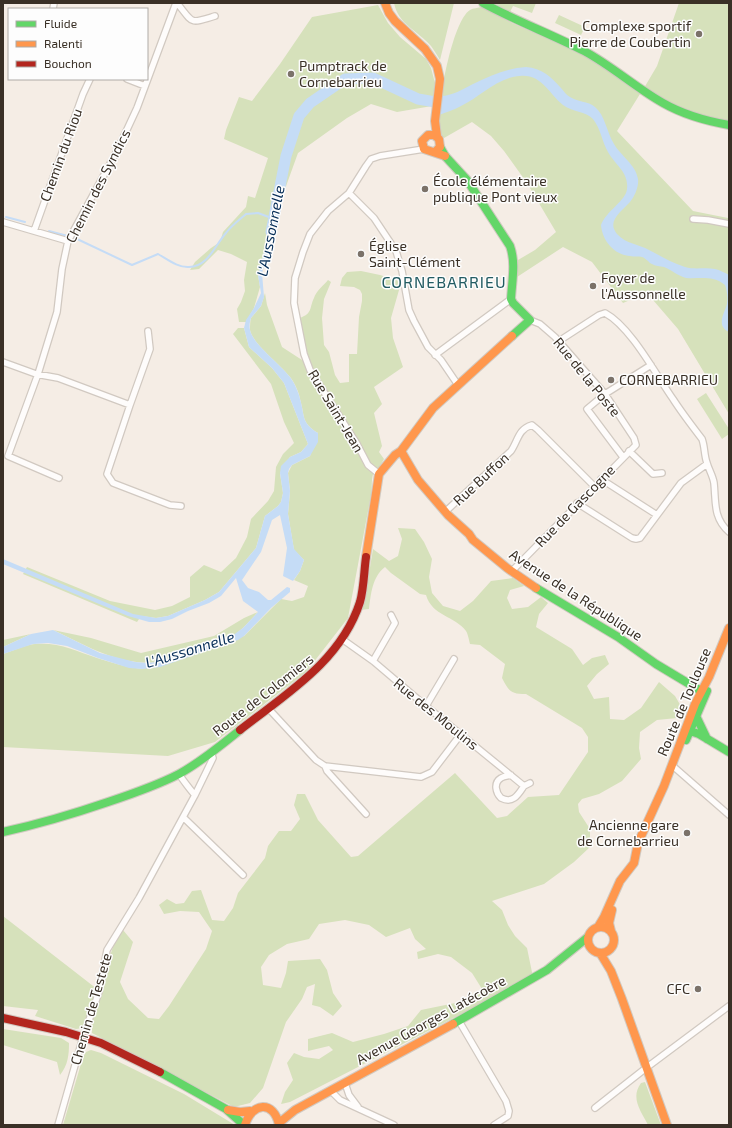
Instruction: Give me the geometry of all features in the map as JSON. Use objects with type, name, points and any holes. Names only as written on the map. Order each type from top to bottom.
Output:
[{"type":"main road","points":[[483,3],[512,19],[598,59],[661,103],[674,110],[699,119],[729,125]]},
{"type":"main road","points":[[387,6],[393,20],[425,48],[433,58],[439,74],[435,123],[437,136],[441,141],[438,150],[431,153],[424,149],[422,141],[428,135],[431,126],[435,123]]},
{"type":"main road","points":[[428,135],[431,134],[437,136]]},
{"type":"main road","points":[[438,150],[468,181],[510,246],[514,263],[513,303],[530,320]]},
{"type":"main road","name":"Route de Colomiers","points":[[3,832],[79,812],[145,789],[179,774],[211,752],[319,668],[334,652],[356,616],[360,602],[379,474],[389,461],[401,451],[432,408],[530,320]]},
{"type":"main road","name":"Avenue de la République","points":[[401,451],[418,480],[445,512],[469,534],[473,540],[512,571],[569,609],[618,637],[656,664],[701,691]]},
{"type":"main road","name":"Route de Toulouse","points":[[664,786],[690,731],[695,704],[709,677],[729,628]]},
{"type":"main road","name":"Route de Toulouse","points":[[598,927],[620,881],[634,863],[636,846],[642,836],[694,714],[729,638]]},
{"type":"main road","name":"Avenue de la République","points":[[683,681],[694,695],[695,704]]},
{"type":"main road","points":[[701,691],[702,695],[694,714],[707,739]]},
{"type":"main road","points":[[690,731],[729,752]]},
{"type":"main road","name":"Route de Toulouse","points":[[611,931],[609,926],[611,912],[625,881],[637,864],[640,855],[642,836]]},
{"type":"main road","points":[[591,948],[588,943],[588,937],[591,930],[598,927],[605,927],[611,931],[614,942],[609,950],[600,953]]},
{"type":"main road","name":"Avenue Georges Latécoère","points":[[279,1124],[295,1110],[459,1021],[547,970],[588,937]]},
{"type":"main road","points":[[577,947],[591,948],[600,953],[611,971],[667,1125]]},
{"type":"main road","points":[[609,950],[622,1000]]},
{"type":"main road","points":[[3,1018],[41,1026],[101,1043],[147,1065],[226,1109],[244,1125],[250,1111]]},
{"type":"main road","name":"Avenue Georges Latécoère","points":[[226,1109],[240,1112],[263,1107],[274,1112],[295,1110]]},
{"type":"main road","points":[[274,1112],[279,1124]]},
{"type":"street","points":[[176,3],[191,20],[195,22],[215,16]]},
{"type":"street","name":"Chemin des Syndics","points":[[148,78],[176,3]]},
{"type":"street","name":"Chemin du Riou","points":[[34,231],[83,94],[90,80]]},
{"type":"street","points":[[130,80],[145,86]]},
{"type":"street","name":"Chemin des Syndics","points":[[59,478],[8,456],[38,374],[57,312],[62,269],[69,238],[117,151],[147,80]]},
{"type":"street","name":"Rue Saint-Jean","points":[[379,474],[368,465],[357,444],[310,370],[304,354],[294,303],[296,278],[303,252],[310,234],[328,211],[349,193],[371,159],[380,156],[424,149]]},
{"type":"street","points":[[349,193],[374,218],[396,251],[402,271],[409,310],[428,347],[441,360],[458,385]]},
{"type":"street","points":[[693,219],[729,224]]},
{"type":"street","points":[[3,222],[34,231],[69,238]]},
{"type":"street","points":[[435,355],[512,299]]},
{"type":"street","points":[[559,341],[599,315],[605,313],[612,316],[651,365],[702,439],[707,464],[712,473],[714,483],[716,512],[729,532]]},
{"type":"street","name":"Rue de la Poste","points":[[530,320],[540,324],[559,341],[605,394],[636,441]]},
{"type":"street","points":[[148,331],[150,348],[107,474],[114,483],[170,505],[181,506]]},
{"type":"street","points":[[3,362],[38,374],[58,378],[130,405]]},
{"type":"street","points":[[623,457],[587,409],[605,394],[651,365]]},
{"type":"street","name":"Rue Buffon","points":[[445,512],[511,451],[515,446],[518,435],[528,426],[534,426],[594,486]]},
{"type":"street","name":"Rue de Gascogne","points":[[512,571],[577,503],[636,445],[636,441]]},
{"type":"street","points":[[629,451],[653,474],[662,472]]},
{"type":"street","points":[[577,503],[632,538],[640,538],[680,483],[707,464]]},
{"type":"street","points":[[601,479],[657,516]]},
{"type":"street","points":[[372,661],[395,623],[391,615]]},
{"type":"street","name":"Rue des Moulins","points":[[342,639],[372,661],[461,734],[505,765],[511,775],[524,786]]},
{"type":"street","points":[[426,706],[454,659]]},
{"type":"street","points":[[268,708],[316,760],[326,766],[421,777],[432,772],[461,734]]},
{"type":"street","name":"Chemin de Testete","points":[[58,1125],[83,1037],[98,992],[107,950],[139,898],[184,818],[213,758],[211,752]]},
{"type":"street","points":[[326,766],[327,771],[366,814]]},
{"type":"street","points":[[674,767],[729,815]]},
{"type":"street","points":[[179,774],[195,795]]},
{"type":"street","points":[[511,775],[501,778],[496,786],[496,791],[501,798],[510,801],[516,798],[524,786],[530,783]]},
{"type":"street","points":[[184,818],[243,875]]},
{"type":"street","points":[[596,1108],[646,1068],[729,1006]]},
{"type":"street","points":[[459,1021],[506,1101],[509,1112],[508,1116],[494,1125]]},
{"type":"street","points":[[345,1083],[349,1095],[359,1109]]},
{"type":"street","points":[[331,1091],[340,1100],[394,1125]]},
{"type":"green space","points":[[394,3],[454,3],[440,60],[431,46],[404,22],[396,10]]},
{"type":"green space","points":[[494,3],[536,3],[532,13],[513,6],[510,12]]},
{"type":"green space","name":"Complexe sportif Pierre de Coubertin","points":[[679,3],[729,3],[729,121],[693,113],[671,104],[644,88],[657,66]]},
{"type":"green space","points":[[378,5],[388,23],[400,37],[426,59],[431,68],[435,83],[432,106],[397,112],[371,104],[347,118],[298,153],[285,189],[278,219],[273,218],[258,275],[260,287],[254,308],[246,322],[239,322],[237,309],[245,291],[244,280],[247,262],[231,254],[218,250],[199,269],[190,270],[195,262],[220,242],[223,232],[246,207],[248,196],[255,198],[268,158],[224,139],[239,97],[252,101],[280,64],[312,17]]},
{"type":"green space","points":[[482,7],[512,23],[583,54],[640,94],[617,131],[693,211],[728,218],[729,414],[678,329],[647,293],[623,303],[592,262],[563,247],[517,277],[518,260],[535,250],[556,232],[527,183],[491,136],[472,122],[444,138],[438,127],[443,82],[457,30],[463,17],[470,10]]},
{"type":"green space","points":[[559,15],[585,27],[581,35],[555,23]]},
{"type":"green space","points":[[361,271],[380,275],[401,283],[391,318],[393,338],[403,367],[374,387],[382,404],[374,413],[382,446],[379,452],[384,459],[378,469],[375,469],[373,476],[371,495],[348,618],[306,672],[215,742],[168,756],[3,747],[3,654],[35,644],[52,644],[114,663],[142,669],[244,636],[281,599],[292,601],[304,597],[308,586],[294,580],[300,571],[304,560],[294,550],[288,514],[290,491],[288,473],[292,465],[310,456],[318,433],[309,426],[304,419],[299,393],[292,379],[256,341],[250,330],[250,321],[261,306],[265,293],[267,305],[282,347],[302,360],[309,358],[300,318],[309,312],[316,293],[328,280],[331,282],[324,299],[322,318],[324,345],[329,352],[335,375],[340,383],[349,382],[349,354],[357,354],[362,294],[360,290],[354,287],[340,286],[342,278],[347,272]]},
{"type":"green space","points":[[238,328],[244,328],[249,347],[272,368],[284,383],[308,444],[301,452],[290,457],[280,473],[283,493],[281,502],[265,516],[256,548],[219,592],[205,600],[168,616],[156,618],[141,616],[137,622],[23,574],[27,567],[110,601],[155,610],[172,606],[190,597],[190,577],[204,565],[221,572],[236,558],[247,537],[251,519],[268,501],[274,491],[276,467],[283,454],[294,443],[284,422],[271,384],[233,334]]},
{"type":"green space","points":[[706,393],[729,429],[729,434],[722,439],[697,399]]},
{"type":"green space","points":[[398,528],[415,529],[424,542],[432,559],[429,577],[432,593],[443,606],[460,611],[473,601],[491,581],[513,578],[524,586],[510,590],[507,598],[512,609],[528,607],[541,597],[548,603],[539,614],[536,627],[572,649],[583,665],[592,658],[605,655],[609,664],[597,674],[587,686],[594,699],[609,697],[610,719],[624,720],[641,708],[659,682],[675,696],[682,708],[677,718],[657,720],[640,732],[639,748],[641,759],[622,781],[599,794],[582,799],[578,804],[579,812],[590,829],[590,847],[574,862],[544,884],[492,901],[502,910],[508,925],[515,936],[527,948],[533,977],[290,1102],[281,1104],[285,1092],[293,1080],[287,1063],[294,1053],[304,1057],[319,1059],[333,1050],[329,1046],[308,1051],[308,1039],[332,1033],[353,1042],[384,1034],[408,1026],[421,1010],[460,1002],[482,989],[472,973],[451,957],[438,954],[418,959],[417,952],[426,949],[415,939],[410,928],[386,937],[369,925],[345,920],[319,924],[309,939],[287,944],[269,955],[261,967],[263,985],[281,988],[288,961],[320,959],[327,970],[333,993],[342,1006],[333,1016],[320,1007],[312,1005],[315,984],[307,987],[302,999],[286,1022],[263,1088],[250,1103],[234,1107],[92,1033],[93,1006],[114,944],[123,930],[133,942],[120,982],[128,999],[148,1018],[159,1019],[206,949],[212,931],[199,912],[180,911],[164,914],[159,905],[167,899],[176,904],[184,903],[192,891],[201,890],[212,920],[224,921],[233,908],[238,893],[265,858],[268,846],[279,831],[291,831],[300,819],[294,805],[297,794],[305,794],[318,820],[351,857],[358,856],[455,773],[497,818],[507,816],[528,797],[559,795],[588,752],[588,737],[582,728],[526,694],[511,691],[506,686],[502,678],[505,664],[480,645],[470,644],[467,632],[461,626],[438,612],[429,602],[426,595],[420,594],[385,567],[377,576],[375,581],[369,609],[360,610],[364,604],[373,549],[389,561],[398,556],[402,539]]},
{"type":"green space","points":[[258,612],[232,637],[158,662],[144,663],[117,658],[104,654],[53,630],[91,638],[141,653],[214,636],[244,618]]},
{"type":"green space","points":[[31,634],[3,647],[3,640]]},
{"type":"green space","points":[[3,916],[97,989],[83,1028],[76,1029],[35,1016],[38,1010],[3,1006]]},
{"type":"green space","points":[[3,1029],[61,1038],[69,1043],[68,1060],[60,1075],[57,1062],[3,1045]]},
{"type":"green space","points":[[91,1050],[101,1053],[184,1094],[235,1125],[63,1125],[83,1057],[86,1052]]},
{"type":"green space","points":[[645,1082],[661,1125],[648,1125],[640,1110],[636,1094],[641,1083]]},
{"type":"water","points":[[526,67],[537,69],[546,74],[573,99],[595,107],[604,119],[614,144],[637,174],[638,182],[635,194],[632,200],[616,216],[614,221],[613,225],[617,234],[628,242],[645,248],[685,267],[715,269],[729,275],[729,332],[725,329],[722,323],[727,304],[725,285],[716,280],[706,278],[683,277],[664,267],[653,265],[641,257],[619,253],[606,241],[601,225],[607,215],[623,198],[626,193],[627,183],[624,173],[608,152],[598,127],[590,116],[563,105],[540,81],[528,76],[512,77],[504,80],[461,106],[439,115],[441,96],[453,94],[499,73]]},
{"type":"water","points":[[273,218],[278,219],[262,273],[264,297],[261,306],[251,318],[250,330],[256,341],[267,354],[290,377],[299,397],[304,419],[309,426],[318,433],[318,442],[310,456],[292,465],[288,473],[290,491],[288,514],[294,549],[304,560],[300,571],[293,581],[283,576],[287,548],[280,515],[272,520],[261,552],[242,580],[248,588],[259,592],[268,600],[271,600],[287,587],[290,588],[290,592],[238,640],[160,667],[142,669],[129,668],[67,646],[48,643],[33,644],[3,654],[3,647],[31,634],[53,630],[100,653],[135,662],[158,662],[232,636],[243,628],[258,612],[243,601],[236,578],[221,596],[209,603],[172,619],[160,622],[149,622],[128,616],[3,564],[3,559],[133,614],[156,618],[168,616],[205,600],[219,592],[256,548],[265,516],[281,502],[283,493],[280,473],[281,466],[290,457],[301,452],[308,444],[284,383],[272,368],[249,347],[244,328],[246,320],[261,293],[258,275]]},
{"type":"waterway","name":"L'Aussonnelle","points":[[271,232],[286,156],[299,116],[310,103],[345,79],[373,78],[418,99],[447,104]]},
{"type":"waterway","points":[[49,231],[75,238],[132,265],[158,254],[177,265],[189,267],[196,266],[206,259],[228,230],[246,214],[258,213],[274,219]]},
{"type":"waterway","points":[[6,217],[25,222]]},
{"type":"traffic: fast","points":[[483,3],[584,51],[604,63],[643,91],[679,111],[712,122],[729,125]]},
{"type":"traffic: fast","points":[[440,147],[445,156],[467,180],[510,246],[513,259],[511,299],[513,303],[530,320],[512,336]]},
{"type":"traffic: fast","points":[[536,588],[618,637],[656,664],[701,691]]},
{"type":"traffic: fast","points":[[686,740],[707,691]]},
{"type":"traffic: fast","points":[[696,716],[707,739]]},
{"type":"traffic: fast","points":[[3,832],[82,811],[162,782],[195,764],[240,730]]},
{"type":"traffic: fast","points":[[690,731],[699,734],[729,752]]},
{"type":"traffic: fast","points":[[453,1024],[547,970],[588,937]]},
{"type":"traffic: fast","points":[[160,1072],[226,1109],[244,1125]]},
{"type":"traffic: slow","points":[[385,3],[389,13],[395,21],[425,49],[437,66],[440,79],[435,121],[437,136]]},
{"type":"traffic: slow","points":[[435,152],[440,147],[439,139],[434,135],[428,135],[422,141],[424,149],[445,156]]},
{"type":"traffic: slow","points":[[366,557],[379,474],[395,455],[401,451],[433,408],[512,336]]},
{"type":"traffic: slow","points":[[401,451],[418,480],[448,515],[469,534],[473,540],[507,568],[536,588]]},
{"type":"traffic: slow","points":[[598,927],[620,881],[634,863],[638,843],[664,786],[695,704],[709,677],[729,628]]},
{"type":"traffic: slow","points":[[611,931],[609,923],[612,910]]},
{"type":"traffic: slow","points":[[601,927],[610,931],[614,940],[610,949],[601,953],[592,949],[588,940],[592,931],[601,927]]},
{"type":"traffic: slow","points":[[600,953],[611,971],[622,999],[667,1125]]},
{"type":"traffic: slow","points":[[279,1123],[295,1110],[453,1024]]},
{"type":"traffic: slow","points":[[245,1125],[248,1117],[258,1108],[263,1107],[273,1111],[279,1125]]},
{"type":"traffic: slow","points":[[228,1110],[240,1112],[250,1111]]},
{"type":"traffic: jam","points":[[240,730],[310,675],[340,642],[351,623],[360,602],[366,557]]},
{"type":"traffic: jam","points":[[3,1018],[66,1032],[101,1043],[160,1072]]},
{"type":"place","name":"Complexe sportif Pierre de Coubertin","points":[[699,34]]},
{"type":"place","name":"Pumptrack de Cornebarrieu","points":[[291,74]]},
{"type":"place","name":"École élémentaire publique Pont vieux","points":[[425,189]]},
{"type":"place","name":"Église Saint-Clément","points":[[361,254]]},
{"type":"place","name":"Foyer de l'Aussonnelle","points":[[593,286]]},
{"type":"place","name":"CORNEBARRIEU","points":[[611,380]]},
{"type":"place","name":"Ancienne gare de Cornebarrieu","points":[[687,833]]},
{"type":"place","name":"CFC","points":[[698,989]]},
{"type":"district","name":"CORNEBARRIEU","points":[[444,282]]}]
